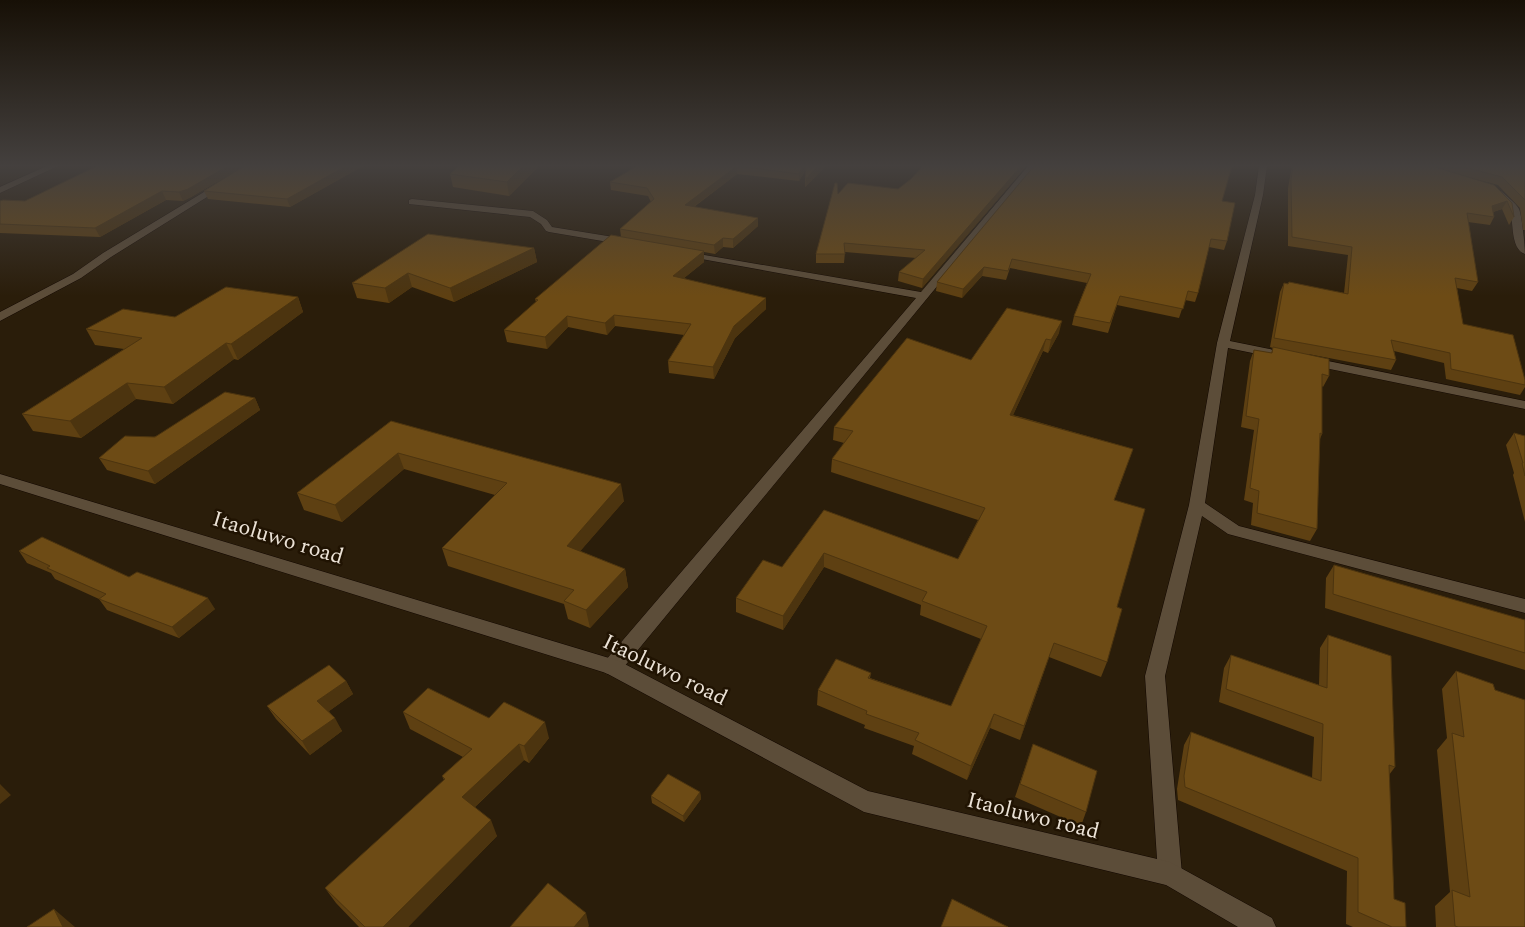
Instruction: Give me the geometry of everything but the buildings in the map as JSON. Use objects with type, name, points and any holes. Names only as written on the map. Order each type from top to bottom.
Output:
[{"type":"street","points":[[0,317],[77,276],[107,255],[182,209]]},
{"type":"street","points":[[485,209],[533,214],[549,228],[636,244]]},
{"type":"street","points":[[612,666],[748,502],[855,380],[996,209]]},
{"type":"street","points":[[1170,874],[1156,676],[1197,505],[1223,342],[1256,209]]},
{"type":"street","points":[[1514,209],[1517,234],[1525,251]]},
{"type":"street","points":[[675,251],[925,296]]},
{"type":"street","points":[[1223,342],[1525,404]]},
{"type":"street","name":"Itaoluwo road","points":[[0,479],[612,666],[864,801],[1170,874],[1263,927]]},
{"type":"street","points":[[1197,505],[1234,530],[1525,606]]}]
